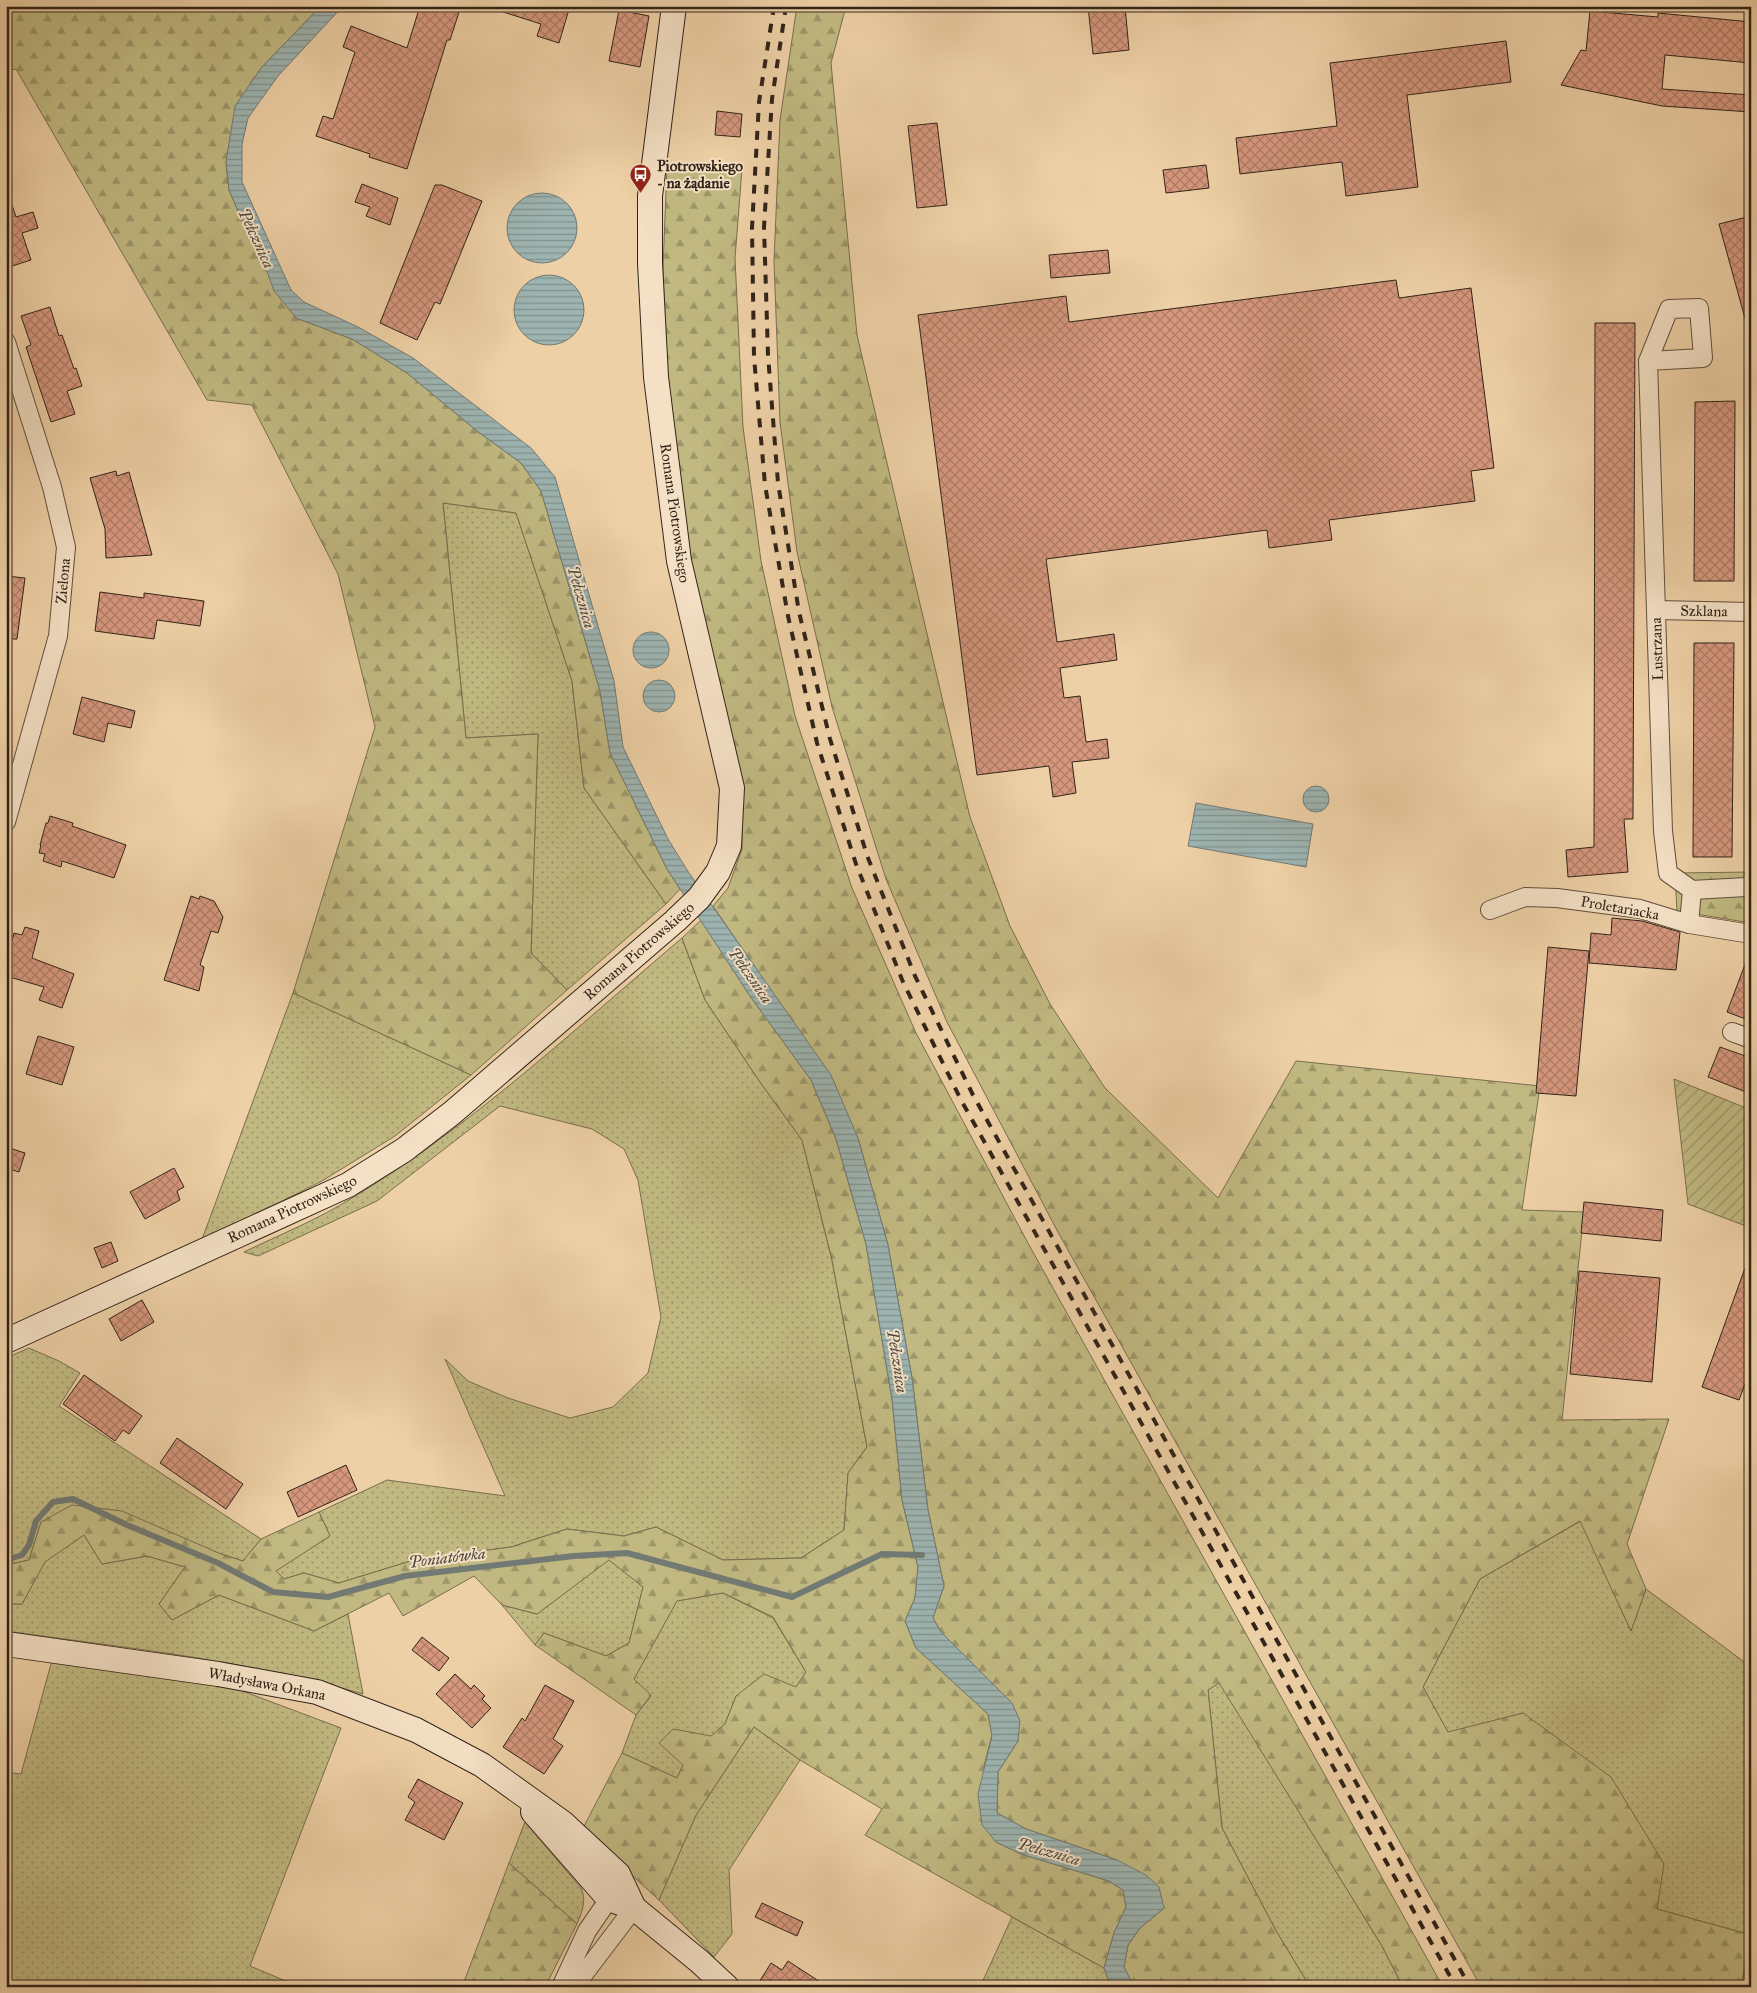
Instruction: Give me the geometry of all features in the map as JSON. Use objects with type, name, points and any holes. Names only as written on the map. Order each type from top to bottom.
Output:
[{"type":"street","name":"Romana Piotrowskiego","points":[[6,1341],[348,1185],[404,1150],[452,1113],[675,921],[699,898],[718,872],[729,846],[732,788],[679,561],[656,377],[650,263],[650,196],[674,6]]},
{"type":"street","name":"Zielona","points":[[6,342],[52,487],[66,546],[58,636],[6,822]]},
{"type":"street","name":"Lustrzana","points":[[1648,362],[1663,831],[1668,873],[1692,890]]},
{"type":"street","name":"Szklana","points":[[1656,610],[1751,612]]},
{"type":"street","points":[[1689,924],[1692,890],[1746,887],[1751,883]]},
{"type":"street","name":"Proletariacka","points":[[1490,910],[1524,897],[1557,898],[1640,909],[1689,924],[1751,934]]},
{"type":"street","points":[[1732,1032],[1751,1039]]},
{"type":"street","name":"Władysława Orkana","points":[[6,1644],[218,1674],[317,1692],[416,1730],[482,1765],[563,1823],[618,1874],[634,1908]]},
{"type":"street","name":"Władysława Orkana","points":[[509,1784],[609,1899],[634,1908],[699,1961],[727,1987]]},
{"type":"street","points":[[561,1987],[587,1931],[609,1899]]},
{"type":"street","points":[[574,1987],[634,1908]]},
{"type":"green space","points":[[6,6],[321,6],[261,68],[226,162],[229,190],[238,211],[296,318],[352,339],[407,373],[477,431],[521,463],[541,491],[600,691],[610,753],[667,869],[680,889],[666,904],[584,788],[572,681],[516,513],[443,503],[466,738],[538,734],[531,953],[567,990],[471,1075],[293,993],[375,727],[338,574],[252,405],[207,400],[16,69],[6,71]]},
{"type":"green space","points":[[797,6],[846,6],[831,63],[857,335],[970,817],[1010,926],[1050,1004],[1105,1088],[1218,1198],[1296,1061],[1540,1086],[1522,1210],[1584,1212],[1562,1420],[1669,1419],[1627,1544],[1646,1589],[1631,1631],[1580,1521],[1480,1579],[1423,1687],[1448,1732],[1523,1713],[1611,1777],[1664,1864],[1657,1909],[1751,1935],[1741,1987],[1481,1987],[1059,1234],[947,1022],[886,879],[832,707],[797,552],[780,422],[774,261],[780,120]]},
{"type":"green space","points":[[667,165],[742,169],[735,258],[743,427],[761,561],[795,716],[852,888],[916,1033],[1029,1245],[1443,1987],[1403,1987],[1382,1946],[1219,1683],[1208,1690],[1222,1828],[1275,1929],[1310,1987],[1134,1987],[1124,1967],[1128,1945],[1139,1929],[1164,1908],[1117,1860],[1026,1829],[997,1813],[998,1772],[1018,1741],[933,1618],[944,1586],[928,1510],[912,1378],[888,1245],[858,1138],[770,989],[713,906],[728,888],[742,849],[742,786],[689,559],[667,376],[663,269]]},
{"type":"green space","points":[[443,503],[516,513],[572,681],[584,788],[666,904],[567,990],[531,953],[538,734],[466,738]]},
{"type":"green space","points":[[1751,872],[1751,923],[1677,911],[1675,873]]},
{"type":"green space","points":[[701,920],[750,996],[811,1080],[836,1139],[866,1244],[892,1399],[902,1500],[918,1567],[915,1598],[905,1621],[916,1648],[988,1714],[992,1735],[984,1766],[996,1842],[1021,1854],[1109,1881],[1123,1890],[1126,1907],[1114,1933],[1104,1968],[865,1835],[882,1809],[800,1760],[754,1727],[696,1815],[659,1900],[582,1830],[622,1753],[677,1778],[683,1765],[659,1743],[673,1729],[711,1736],[725,1724],[736,1696],[764,1674],[796,1687],[806,1672],[773,1617],[723,1593],[677,1601],[634,1679],[651,1695],[636,1715],[535,1645],[544,1633],[606,1656],[629,1643],[643,1587],[609,1560],[537,1614],[502,1605],[474,1576],[403,1616],[389,1593],[314,1631],[219,1595],[172,1620],[159,1604],[185,1567],[147,1556],[102,1564],[84,1535],[45,1562],[22,1604],[6,1604],[6,1565],[29,1560],[41,1522],[72,1505],[122,1511],[221,1554],[243,1561],[261,1539],[319,1512],[330,1536],[276,1571],[284,1579],[304,1573],[339,1583],[414,1560],[511,1547],[567,1529],[624,1536],[656,1527],[723,1560],[801,1558],[844,1530],[848,1473],[867,1447],[832,1260],[802,1140],[705,1000],[682,938]]},
{"type":"green space","points":[[682,938],[705,1000],[802,1140],[832,1260],[867,1447],[848,1473],[844,1530],[801,1558],[723,1560],[656,1527],[624,1536],[567,1529],[511,1547],[414,1560],[339,1583],[304,1573],[284,1579],[275,1571],[330,1536],[319,1512],[387,1480],[505,1496],[445,1359],[468,1381],[508,1398],[570,1418],[613,1407],[648,1373],[661,1317],[638,1180],[624,1149],[592,1129],[500,1106],[377,1201],[258,1256],[244,1252],[339,1206],[439,1140],[563,1041]]},
{"type":"green space","points":[[293,993],[471,1075],[395,1136],[322,1181],[201,1242]]},
{"type":"green space","points":[[1674,1079],[1751,1110],[1751,1228],[1688,1204]]},
{"type":"green space","points":[[29,1348],[59,1361],[80,1373],[59,1406],[261,1539],[243,1561],[221,1554],[41,1522],[29,1560],[6,1565],[6,1358]]},
{"type":"green space","points":[[1581,1521],[1631,1631],[1646,1589],[1751,1667],[1751,1935],[1657,1909],[1663,1864],[1523,1713],[1448,1733],[1423,1687],[1480,1579]]},
{"type":"green space","points":[[84,1535],[102,1564],[147,1556],[185,1567],[159,1604],[172,1620],[219,1595],[314,1631],[348,1614],[363,1694],[275,1672],[186,1656],[6,1631],[6,1604],[22,1604],[45,1561]]},
{"type":"green space","points":[[609,1559],[643,1587],[629,1643],[606,1656],[544,1633],[535,1645],[502,1605],[537,1614]]},
{"type":"green space","points":[[723,1593],[773,1618],[806,1672],[796,1687],[736,1696],[725,1724],[683,1765],[677,1778],[622,1753],[636,1715],[651,1696],[634,1679],[676,1601]]},
{"type":"green space","points":[[52,1660],[237,1689],[341,1728],[250,1966],[300,1987],[6,1987],[6,1772],[21,1774]]},
{"type":"green space","points":[[1219,1682],[1382,1946],[1403,1987],[1310,1987],[1275,1929],[1222,1828],[1208,1690]]},
{"type":"green space","points":[[754,1727],[800,1760],[729,1870],[732,1934],[714,1957],[659,1900],[696,1815]]},
{"type":"green space","points":[[525,1822],[581,1888],[584,1902],[577,1924],[509,1863]]},
{"type":"green space","points":[[509,1863],[577,1924],[545,1987],[462,1987]]},
{"type":"green space","points":[[1012,1917],[1104,1968],[1111,1987],[980,1987]]},
{"type":"green space","points":[[1751,1939],[1751,1987],[1741,1987]]},
{"type":"water","name":"Pełcznica","points":[[321,6],[343,6],[278,76],[248,118],[242,144],[242,182],[291,290],[304,302],[358,327],[413,358],[531,448],[555,477],[614,681],[623,747],[668,839],[687,870],[831,1075],[858,1138],[888,1245],[912,1378],[928,1510],[944,1586],[933,1618],[941,1632],[1012,1703],[1020,1721],[1018,1741],[998,1772],[997,1813],[1026,1829],[1117,1860],[1146,1875],[1159,1887],[1164,1908],[1139,1929],[1128,1945],[1124,1967],[1134,1987],[1111,1987],[1104,1968],[1114,1933],[1126,1907],[1123,1890],[1109,1881],[1021,1854],[996,1842],[982,1825],[978,1794],[992,1736],[988,1714],[916,1648],[905,1621],[915,1598],[918,1567],[902,1500],[892,1399],[866,1244],[836,1139],[811,1080],[750,996],[667,869],[610,753],[600,691],[541,491],[521,463],[477,431],[407,373],[352,339],[296,318],[274,291],[260,252],[229,190],[226,162],[235,106],[261,68]]},
{"type":"water","points":[[542,193],[555,196],[567,203],[574,215],[577,228],[574,241],[567,253],[555,260],[542,263],[529,260],[517,253],[510,241],[507,228],[510,215],[517,203],[529,196]]},
{"type":"water","points":[[549,275],[562,278],[574,285],[581,297],[584,310],[581,323],[574,335],[562,342],[549,345],[536,342],[524,335],[517,323],[514,310],[517,297],[524,285],[536,278]]},
{"type":"water","points":[[651,632],[658,633],[664,637],[668,643],[668,657],[664,663],[658,667],[651,668],[644,667],[638,663],[634,657],[633,650],[634,643],[638,637],[644,633]]},
{"type":"water","points":[[659,680],[665,681],[670,685],[674,690],[674,702],[670,707],[665,711],[659,712],[653,711],[648,707],[644,702],[643,696],[644,690],[648,685],[653,681]]},
{"type":"water","points":[[1316,786],[1325,790],[1329,799],[1325,808],[1316,812],[1307,808],[1303,799],[1307,790]]},
{"type":"water","points":[[1196,803],[1313,824],[1306,867],[1188,846]]},
{"type":"building","points":[[420,6],[461,6],[450,40],[447,40],[407,169],[369,157],[370,154],[316,136],[323,116],[333,119],[355,52],[343,47],[351,26],[407,48]]},
{"type":"building","points":[[498,6],[570,6],[559,43],[537,36],[541,24],[497,10]]},
{"type":"building","points":[[1088,6],[1125,6],[1129,50],[1093,54]]},
{"type":"building","points":[[619,10],[649,16],[640,67],[609,61]]},
{"type":"building","points":[[1590,11],[1658,17],[1658,13],[1751,22],[1751,63],[1665,55],[1662,89],[1751,95],[1751,112],[1662,106],[1561,85],[1581,50],[1586,51]]},
{"type":"building","points":[[1506,41],[1511,82],[1407,95],[1418,187],[1346,196],[1342,162],[1240,174],[1236,138],[1337,126],[1330,63]]},
{"type":"building","points":[[717,111],[742,114],[740,137],[715,135]]},
{"type":"building","points":[[937,123],[947,205],[917,208],[908,126]]},
{"type":"building","points":[[1206,165],[1209,188],[1166,193],[1163,170]]},
{"type":"building","points":[[362,184],[398,198],[390,225],[366,216],[370,207],[355,202]]},
{"type":"building","points":[[435,185],[442,185],[482,201],[440,304],[435,302],[417,340],[380,323]]},
{"type":"building","points":[[9,196],[16,217],[33,212],[38,228],[22,233],[31,260],[6,268],[6,197]]},
{"type":"building","points":[[1751,216],[1751,321],[1746,322],[1719,224]]},
{"type":"building","points":[[1108,250],[1110,273],[1051,278],[1049,255]]},
{"type":"building","points":[[1396,280],[1399,298],[1471,288],[1494,468],[1471,471],[1475,501],[1329,520],[1332,540],[1269,548],[1267,530],[1046,559],[1057,642],[1114,634],[1117,660],[1060,668],[1064,698],[1080,696],[1086,742],[1107,739],[1109,758],[1072,762],[1076,793],[1053,797],[1049,766],[977,775],[918,315],[1066,296],[1069,322]]},
{"type":"building","points":[[50,307],[59,336],[62,335],[82,386],[67,391],[75,414],[51,422],[26,347],[31,345],[21,316]]},
{"type":"building","points":[[1595,323],[1635,323],[1633,819],[1624,819],[1628,872],[1568,877],[1566,850],[1594,847]]},
{"type":"building","points":[[1735,401],[1734,581],[1694,581],[1695,402]]},
{"type":"building","points":[[116,471],[117,476],[129,472],[152,555],[106,558],[105,529],[90,478]]},
{"type":"building","points":[[6,576],[25,578],[17,639],[6,639]]},
{"type":"building","points":[[100,592],[144,598],[144,593],[204,601],[200,626],[157,620],[154,639],[95,631]]},
{"type":"building","points":[[1694,643],[1734,643],[1732,857],[1693,857]]},
{"type":"building","points":[[82,697],[135,711],[131,728],[108,723],[104,742],[73,734]]},
{"type":"building","points":[[50,816],[73,823],[72,826],[126,845],[114,878],[62,861],[61,867],[43,861],[45,854],[39,853],[40,845]]},
{"type":"building","points":[[191,896],[199,899],[200,896],[214,901],[223,917],[218,933],[211,931],[200,965],[204,967],[199,991],[164,980]]},
{"type":"building","points":[[1612,918],[1642,921],[1680,932],[1676,970],[1589,963],[1591,933],[1611,935]]},
{"type":"building","points":[[25,927],[39,931],[32,958],[74,974],[62,1008],[39,1000],[44,987],[6,976],[6,957],[10,941],[12,941],[14,933],[22,935]]},
{"type":"building","points":[[1548,947],[1589,951],[1576,1096],[1536,1093]]},
{"type":"building","points":[[1749,954],[1751,954],[1751,1021],[1727,1012]]},
{"type":"building","points":[[38,1036],[74,1047],[62,1085],[26,1074]]},
{"type":"building","points":[[1720,1047],[1751,1058],[1751,1094],[1708,1077]]},
{"type":"building","points":[[6,1147],[25,1153],[19,1172],[6,1168]]},
{"type":"building","points":[[174,1168],[184,1187],[177,1191],[180,1200],[145,1219],[130,1192]]},
{"type":"building","points":[[1584,1202],[1663,1210],[1661,1241],[1581,1233]]},
{"type":"building","points":[[111,1242],[118,1261],[102,1268],[94,1248]]},
{"type":"building","points":[[1749,1257],[1751,1258],[1751,1368],[1739,1400],[1702,1387]]},
{"type":"building","points":[[1579,1271],[1660,1278],[1652,1382],[1570,1374]]},
{"type":"building","points":[[142,1300],[154,1322],[121,1341],[109,1319]]},
{"type":"building","points":[[84,1375],[142,1416],[129,1434],[123,1430],[115,1441],[63,1404]]},
{"type":"building","points":[[177,1438],[243,1484],[226,1509],[160,1463]]},
{"type":"building","points":[[346,1465],[357,1490],[298,1517],[287,1492]]},
{"type":"building","points":[[422,1637],[449,1658],[439,1671],[412,1650]]},
{"type":"building","points":[[455,1674],[471,1689],[474,1685],[485,1696],[482,1699],[491,1708],[472,1728],[436,1694]]},
{"type":"building","points":[[545,1685],[574,1701],[553,1739],[563,1746],[544,1774],[503,1747],[522,1718],[525,1721]]},
{"type":"building","points":[[418,1779],[463,1803],[444,1840],[405,1820],[415,1802],[408,1797]]},
{"type":"building","points":[[762,1903],[803,1922],[797,1936],[755,1917]]},
{"type":"building","points":[[788,1961],[828,1987],[756,1987],[771,1963],[782,1970]]},
{"type":"waterway","name":"Poniatówka","points":[[6,1560],[22,1555],[29,1545],[36,1521],[53,1502],[73,1499],[127,1525],[218,1563],[273,1592],[328,1597],[405,1576],[574,1556],[627,1553],[792,1597],[882,1554],[922,1555]]},
{"type":"railway","points":[[774,6],[759,102],[752,228],[754,357],[765,485],[788,616],[817,743],[856,864],[903,982],[961,1100],[1456,1987]]},
{"type":"railway","points":[[786,6],[772,99],[764,227],[768,355],[778,483],[799,612],[830,739],[868,858],[915,976],[973,1095],[1470,1987]]},
{"type":"place","name":"Piotrowskiego - na żądanie","points":[[641,194]]}]
